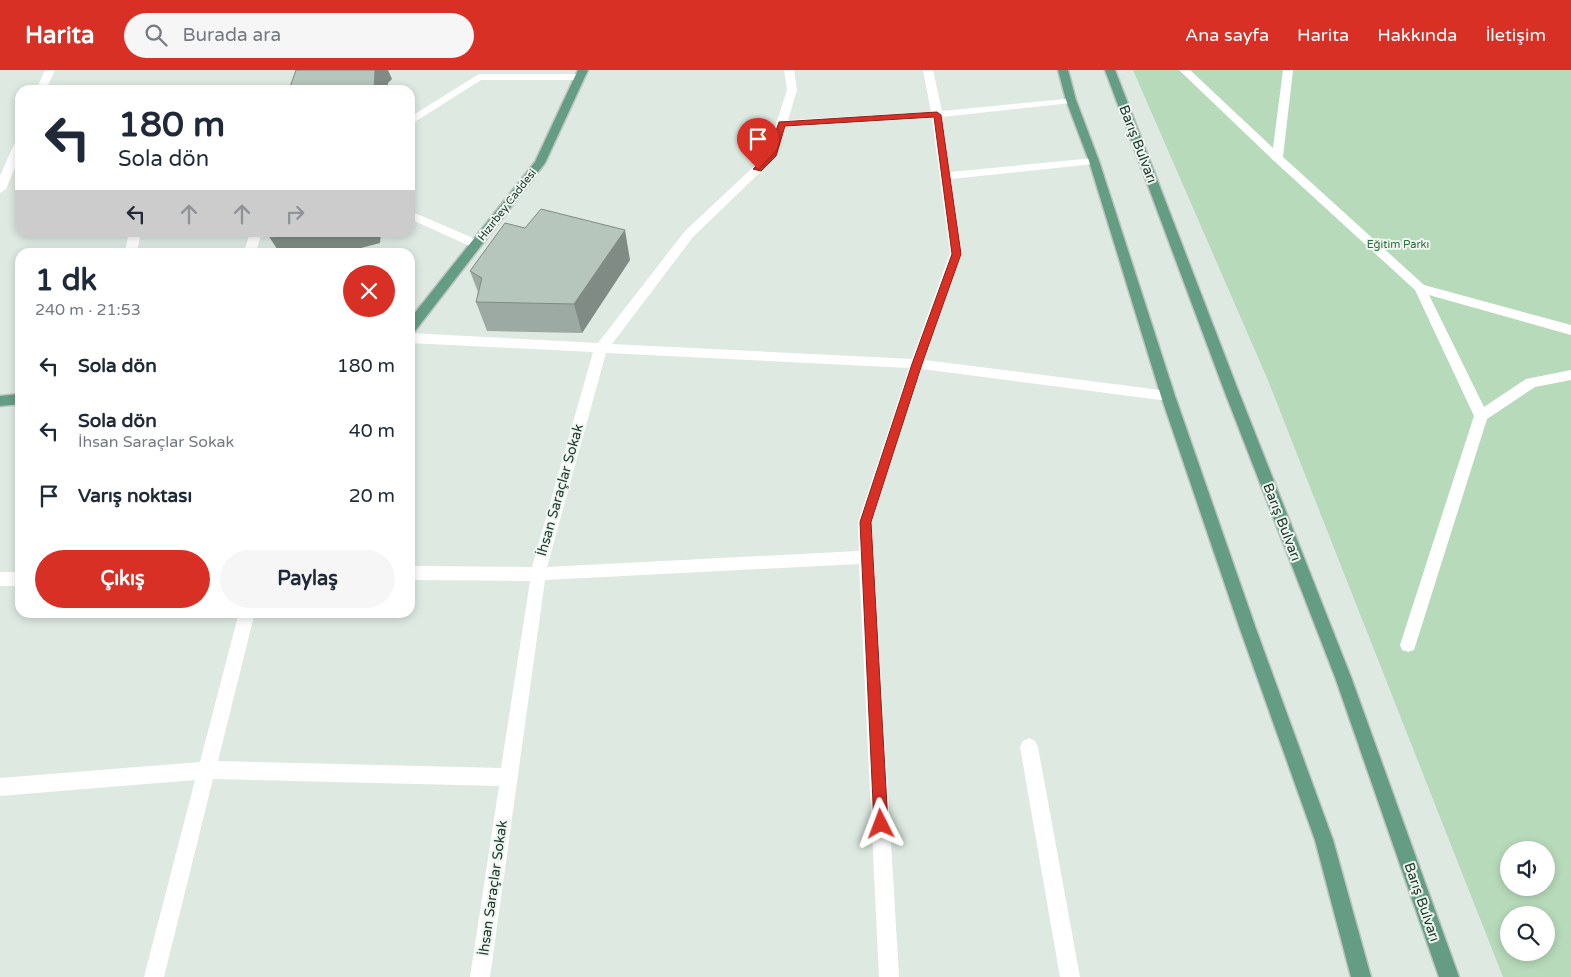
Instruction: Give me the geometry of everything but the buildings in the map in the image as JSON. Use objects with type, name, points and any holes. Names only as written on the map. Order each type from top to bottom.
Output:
[{"type":"main road","points":[[1063,70],[1071,100],[1094,161],[1168,396],[1248,629],[1324,840],[1361,977]]},
{"type":"main road","name":"Barış Bulvarı","points":[[1110,70],[1231,390],[1343,677],[1448,977]]},
{"type":"main road","name":"Hızırbey Caddesi","points":[[415,322],[540,163],[582,73]]},
{"type":"main road","points":[[0,401],[15,400]]},
{"type":"street","points":[[43,85],[50,70]]},
{"type":"street","name":"İhsan Saraçlar Sokak","points":[[480,977],[541,557],[601,348],[689,234],[772,156],[792,90],[788,70]]},
{"type":"street","points":[[889,977],[865,522],[917,364],[956,254],[934,94],[928,70]]},
{"type":"street","points":[[1184,70],[1277,158],[1420,288],[1481,416]]},
{"type":"street","points":[[1277,158],[1288,70]]},
{"type":"street","points":[[415,118],[479,73],[582,73]]},
{"type":"street","points":[[781,124],[937,115],[1071,100]]},
{"type":"street","points":[[0,189],[15,156]]},
{"type":"street","points":[[946,176],[1094,161]]},
{"type":"street","points":[[415,217],[476,244]]},
{"type":"street","points":[[1420,288],[1571,330]]},
{"type":"street","points":[[415,338],[917,364],[1168,396]]},
{"type":"street","points":[[1408,645],[1481,416],[1530,383],[1571,375]]},
{"type":"street","points":[[415,573],[538,574],[867,558]]},
{"type":"street","points":[[0,579],[15,579]]},
{"type":"street","points":[[154,977],[245,618]]},
{"type":"street","points":[[1029,747],[1070,977]]},
{"type":"street","points":[[0,787],[207,770],[509,777]]},
{"type":"green space","name":"Eğitim Parkı","points":[[1133,70],[1571,70],[1571,977],[1503,977],[1267,378]]},
{"type":"route","points":[[758,169],[772,156],[781,124],[937,115],[956,254],[917,364],[865,522],[881,824]]}]
